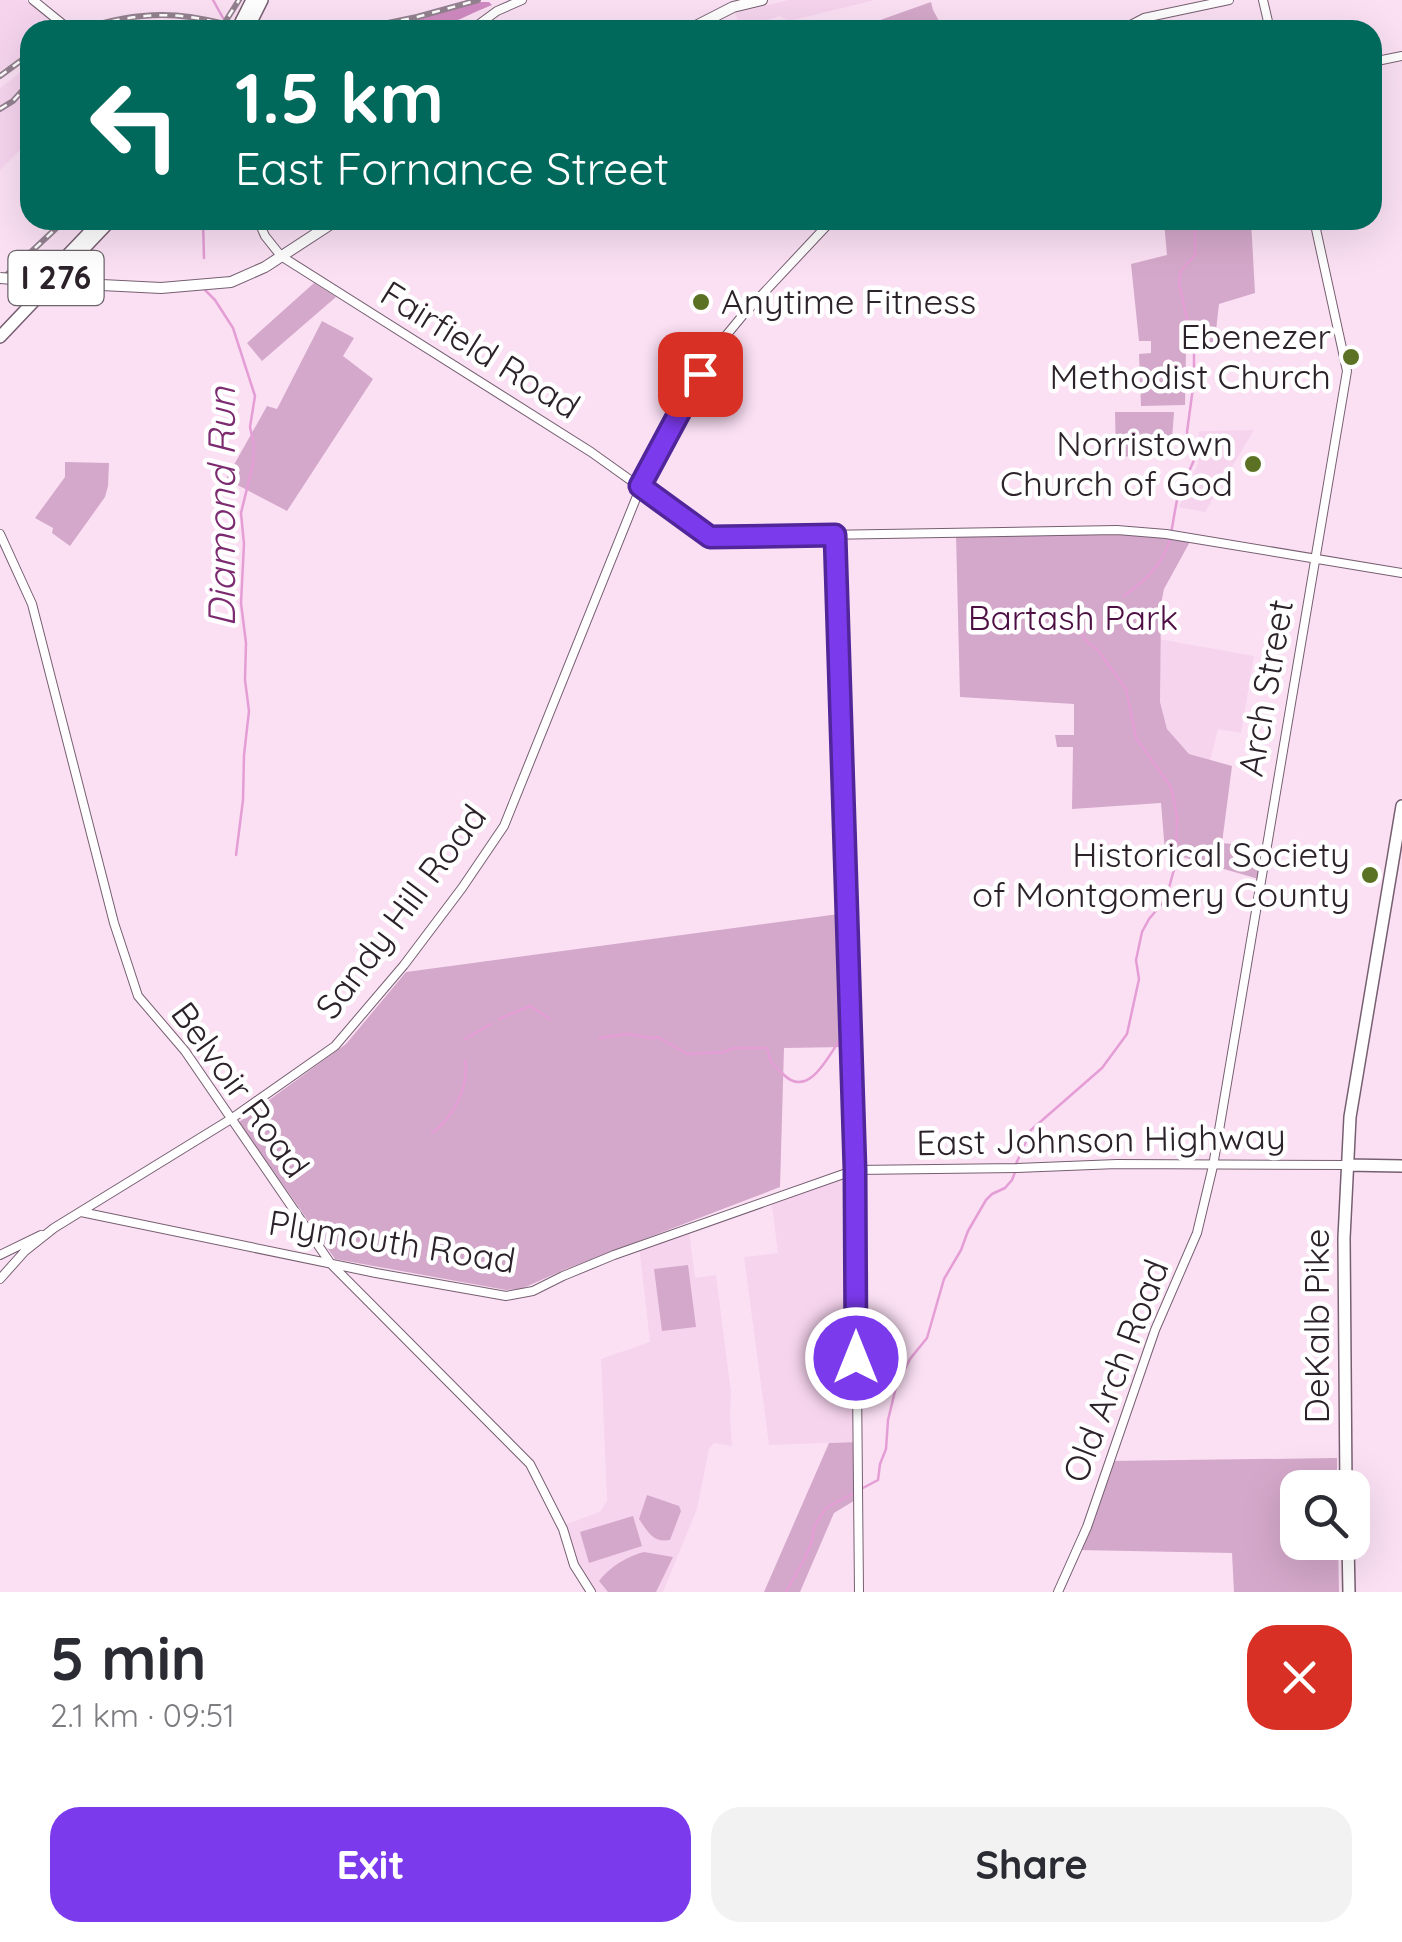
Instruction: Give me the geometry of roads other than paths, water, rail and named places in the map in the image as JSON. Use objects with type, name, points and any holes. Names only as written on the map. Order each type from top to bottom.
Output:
[{"type":"highway","name":"I 276","points":[[0,326],[91,230]]},
{"type":"highway","name":"I 276","points":[[0,337],[102,230]]},
{"type":"highway","name":"DeKalb Pike","points":[[1346,1470],[1344,1238],[1350,1117],[1402,806]]},
{"type":"highway","points":[[1347,1164],[1402,1166]]},
{"type":"highway","points":[[1348,1560],[1349,1592]]},
{"type":"main road","points":[[707,20],[732,7],[762,0]]},
{"type":"main road","points":[[0,278],[161,288],[232,282],[321,230]]},
{"type":"street","points":[[33,0],[58,20]]},
{"type":"street","points":[[483,20],[522,0]]},
{"type":"street","points":[[1140,20],[1229,0]]},
{"type":"street","points":[[262,230],[281,256]]},
{"type":"street","name":"Sandy Hill Road","points":[[0,1279],[25,1251],[54,1228],[231,1119],[336,1046],[404,966],[504,826],[644,489],[710,355],[823,230]]},
{"type":"street","name":"Arch Street","points":[[1213,1166],[1347,371],[1316,230]]},
{"type":"street","name":"Fairfield Road","points":[[281,256],[591,452],[710,537],[1117,530],[1402,573]]},
{"type":"street","name":"Belvoir Road","points":[[0,534],[32,604],[114,922],[138,996],[185,1051],[331,1264],[521,1452],[564,1530],[574,1565],[590,1592]]},
{"type":"street","points":[[835,535],[855,1170],[858,1592]]},
{"type":"street","name":"East Johnson Highway","points":[[855,1170],[1347,1164]]},
{"type":"street","name":"Old Arch Road","points":[[1058,1592],[1087,1528],[1155,1330],[1197,1233],[1213,1166]]},
{"type":"street","name":"Plymouth Road","points":[[81,1212],[498,1296],[523,1294],[614,1254],[855,1170]]},
{"type":"street","points":[[0,1255],[54,1228]]},
{"type":"waterway","name":"Diamond Run","points":[[213,0],[223,18]]},
{"type":"waterway","name":"Diamond Run","points":[[203,230],[204,258]]},
{"type":"waterway","points":[[1124,596],[1162,558],[1178,496],[1194,460],[1187,432],[1194,352],[1179,283],[1181,271],[1195,255],[1195,230]]},
{"type":"waterway","name":"Diamond Run","points":[[205,290],[233,328],[255,396],[250,427],[253,464],[241,513],[241,603],[249,711],[236,855]]},
{"type":"waterway","points":[[1016,1164],[1031,1130],[1102,1068],[1127,1034],[1139,979],[1136,960],[1142,932],[1166,899],[1176,862],[1177,817],[1171,787],[1136,738],[1126,689],[1081,633],[1090,624]]},
{"type":"waterway","points":[[499,1019],[530,1006],[550,1019]]},
{"type":"waterway","points":[[465,1039],[491,1024]]},
{"type":"waterway","points":[[600,1038],[628,1034],[658,1037],[687,1054],[767,1048],[777,1068],[793,1081],[802,1082],[819,1070],[845,1032]]},
{"type":"waterway","points":[[432,1133],[458,1101],[465,1081],[465,1061]]},
{"type":"waterway","points":[[861,1489],[878,1480],[896,1387],[910,1359],[927,1338],[944,1279],[986,1200],[1005,1188],[1015,1172]]},
{"type":"waterway","points":[[786,1592],[826,1508],[854,1493]]},
{"type":"railway","points":[[226,20],[239,0]]},
{"type":"railway","points":[[402,20],[478,0]]},
{"type":"railway","points":[[117,20],[163,15],[207,20]]},
{"type":"railway","points":[[0,76],[20,61]]},
{"type":"railway","points":[[0,109],[20,93]]},
{"type":"railway","points":[[0,281],[54,230]]},
{"type":"place","name":"Anytime Fitness","points":[[701,302]]},
{"type":"place","name":"Ebenezer Methodist Church","points":[[1351,357]]},
{"type":"place","name":"Norristown Church of God","points":[[1253,464]]},
{"type":"place","name":"Historical Society of Montgomery County","points":[[1370,875]]},
{"type":"park label","name":"Bartash Park","points":[[1073,618]]}]
